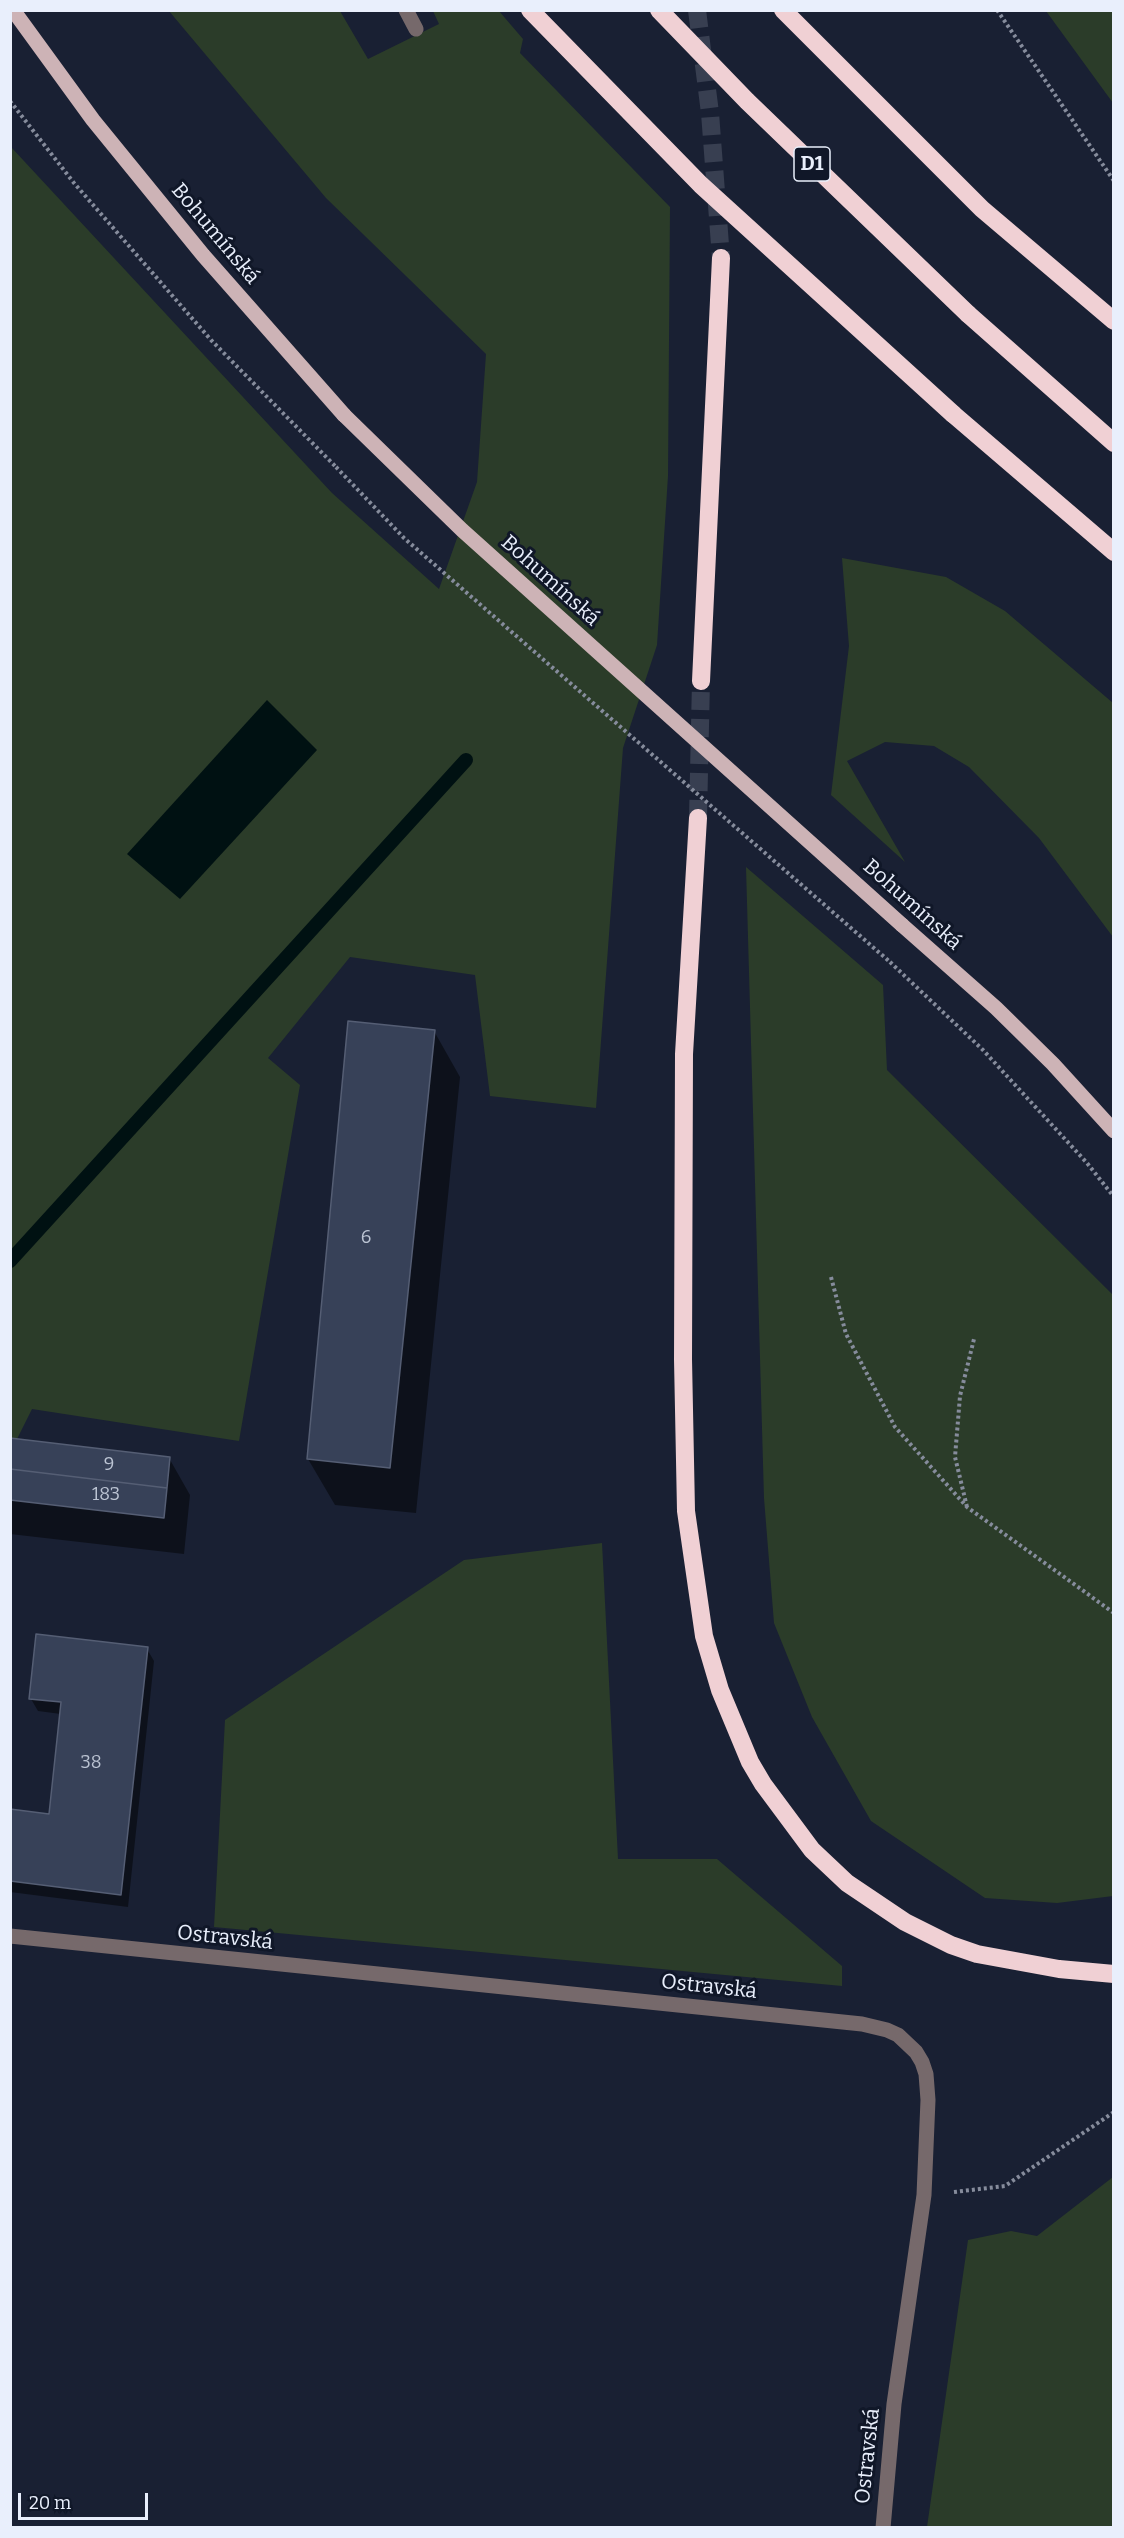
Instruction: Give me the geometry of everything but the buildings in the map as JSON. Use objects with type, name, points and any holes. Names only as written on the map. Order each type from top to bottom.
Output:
[{"type":"highway","points":[[530,10],[701,184],[953,414],[1113,552]]},
{"type":"highway","name":"D1","points":[[659,10],[747,101],[968,314],[1113,443]]},
{"type":"highway","points":[[783,10],[982,209],[1113,321]]},
{"type":"highway","points":[[701,681],[721,258]]},
{"type":"highway","points":[[698,819],[684,1054],[683,1359],[686,1511],[704,1636],[720,1690],[750,1762],[769,1792],[812,1850],[847,1883],[913,1926],[977,1954],[1059,1969],[1113,1974]]},
{"type":"main road","name":"Bohumínská","points":[[13,10],[93,120],[203,255],[344,416],[462,530],[996,1008],[1053,1064],[1113,1131]]},
{"type":"street","points":[[406,10],[416,29]]},
{"type":"street","name":"Ostravská","points":[[10,1936],[862,2024],[898,2035],[916,2052],[926,2074],[928,2100],[924,2195],[894,2404],[883,2528]]},
{"type":"path","points":[[997,10],[1113,181]]},
{"type":"path","points":[[10,101],[74,183],[211,340],[404,538],[891,962],[983,1050],[1087,1163],[1113,1197]]},
{"type":"path","points":[[831,1277],[846,1334],[895,1427],[967,1507],[1113,1613]]},
{"type":"path","points":[[967,1507],[956,1457],[960,1396],[974,1339]]},
{"type":"path","points":[[924,2195],[1005,2186],[1113,2112]]},
{"type":"green space","points":[[169,11],[340,11],[368,59],[439,24],[433,11],[499,11],[523,39],[520,53],[670,207],[668,476],[657,645],[623,748],[596,1108],[490,1096],[475,975],[350,957],[268,1058],[300,1085],[239,1441],[32,1409],[11,1451],[11,147],[332,493],[439,589],[477,482],[486,354],[326,198]]},
{"type":"green space","points":[[1046,11],[1113,11],[1113,103]]},
{"type":"green space","points":[[842,558],[946,577],[1005,611],[1113,703],[1113,937],[1039,838],[969,767],[934,746],[885,742],[847,761],[905,862],[831,795],[849,646]]},
{"type":"green space","points":[[746,867],[883,985],[887,1070],[1113,1295],[1113,1896],[1057,1903],[985,1898],[871,1821],[812,1717],[774,1623],[764,1498]]},
{"type":"green space","points":[[602,1543],[618,1859],[717,1859],[842,1966],[842,1986],[214,1927],[225,1720],[464,1560]]},
{"type":"green space","points":[[1113,2177],[1113,2527],[927,2527],[968,2240],[1011,2231],[1037,2236]]},
{"type":"shaded area","points":[[267,700],[317,750],[180,899],[127,854]]},
{"type":"waterway","points":[[10,1261],[466,760]]},
{"type":"tunnel","points":[[697,10],[710,113],[721,258]]},
{"type":"tunnel","points":[[698,818],[701,681]]}]
